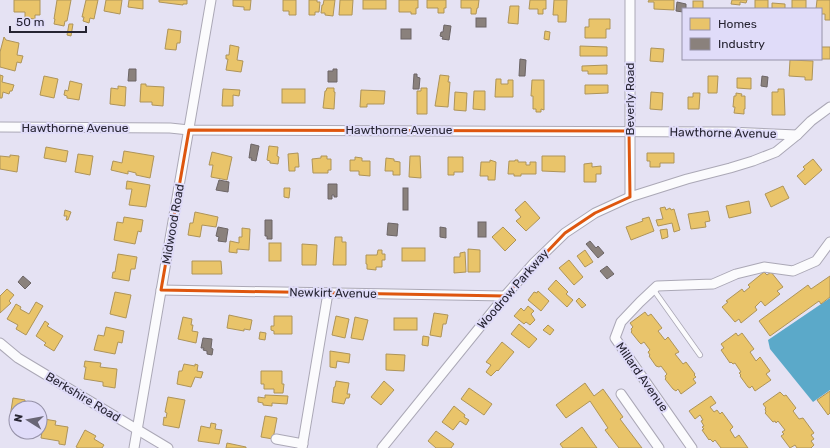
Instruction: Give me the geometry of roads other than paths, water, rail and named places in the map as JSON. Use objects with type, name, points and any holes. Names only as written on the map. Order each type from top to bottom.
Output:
[{"type":"street","name":"Midwood Road","points":[[134,448],[211,0]]},
{"type":"street","name":"Beverly Road","points":[[630,0],[630,197]]},
{"type":"street","name":"Woodrow Parkway","points":[[382,448],[505,296],[534,263],[565,233],[595,213],[630,197],[753,161],[776,152],[811,121],[830,107]]},
{"type":"street","name":"Hawthorne Avenue","points":[[0,127],[170,128],[189,130],[729,132],[797,135]]},
{"type":"street","points":[[653,289],[657,286],[713,284],[736,274],[764,267],[793,271],[816,261],[830,242]]},
{"type":"street","name":"Millard Avenue","points":[[653,289],[621,322],[615,338],[692,448]]},
{"type":"street","name":"Newkirt Avenue","points":[[161,290],[505,296]]},
{"type":"street","points":[[276,439],[302,446],[328,293]]},
{"type":"street","name":"Berkshire Road","points":[[0,343],[18,358],[168,448]]},
{"type":"street","points":[[621,394],[659,448]]},
{"type":"lane","points":[[653,289],[700,354]]},
{"type":"water","points":[[830,298],[830,390],[813,402],[770,349],[768,340]]}]
